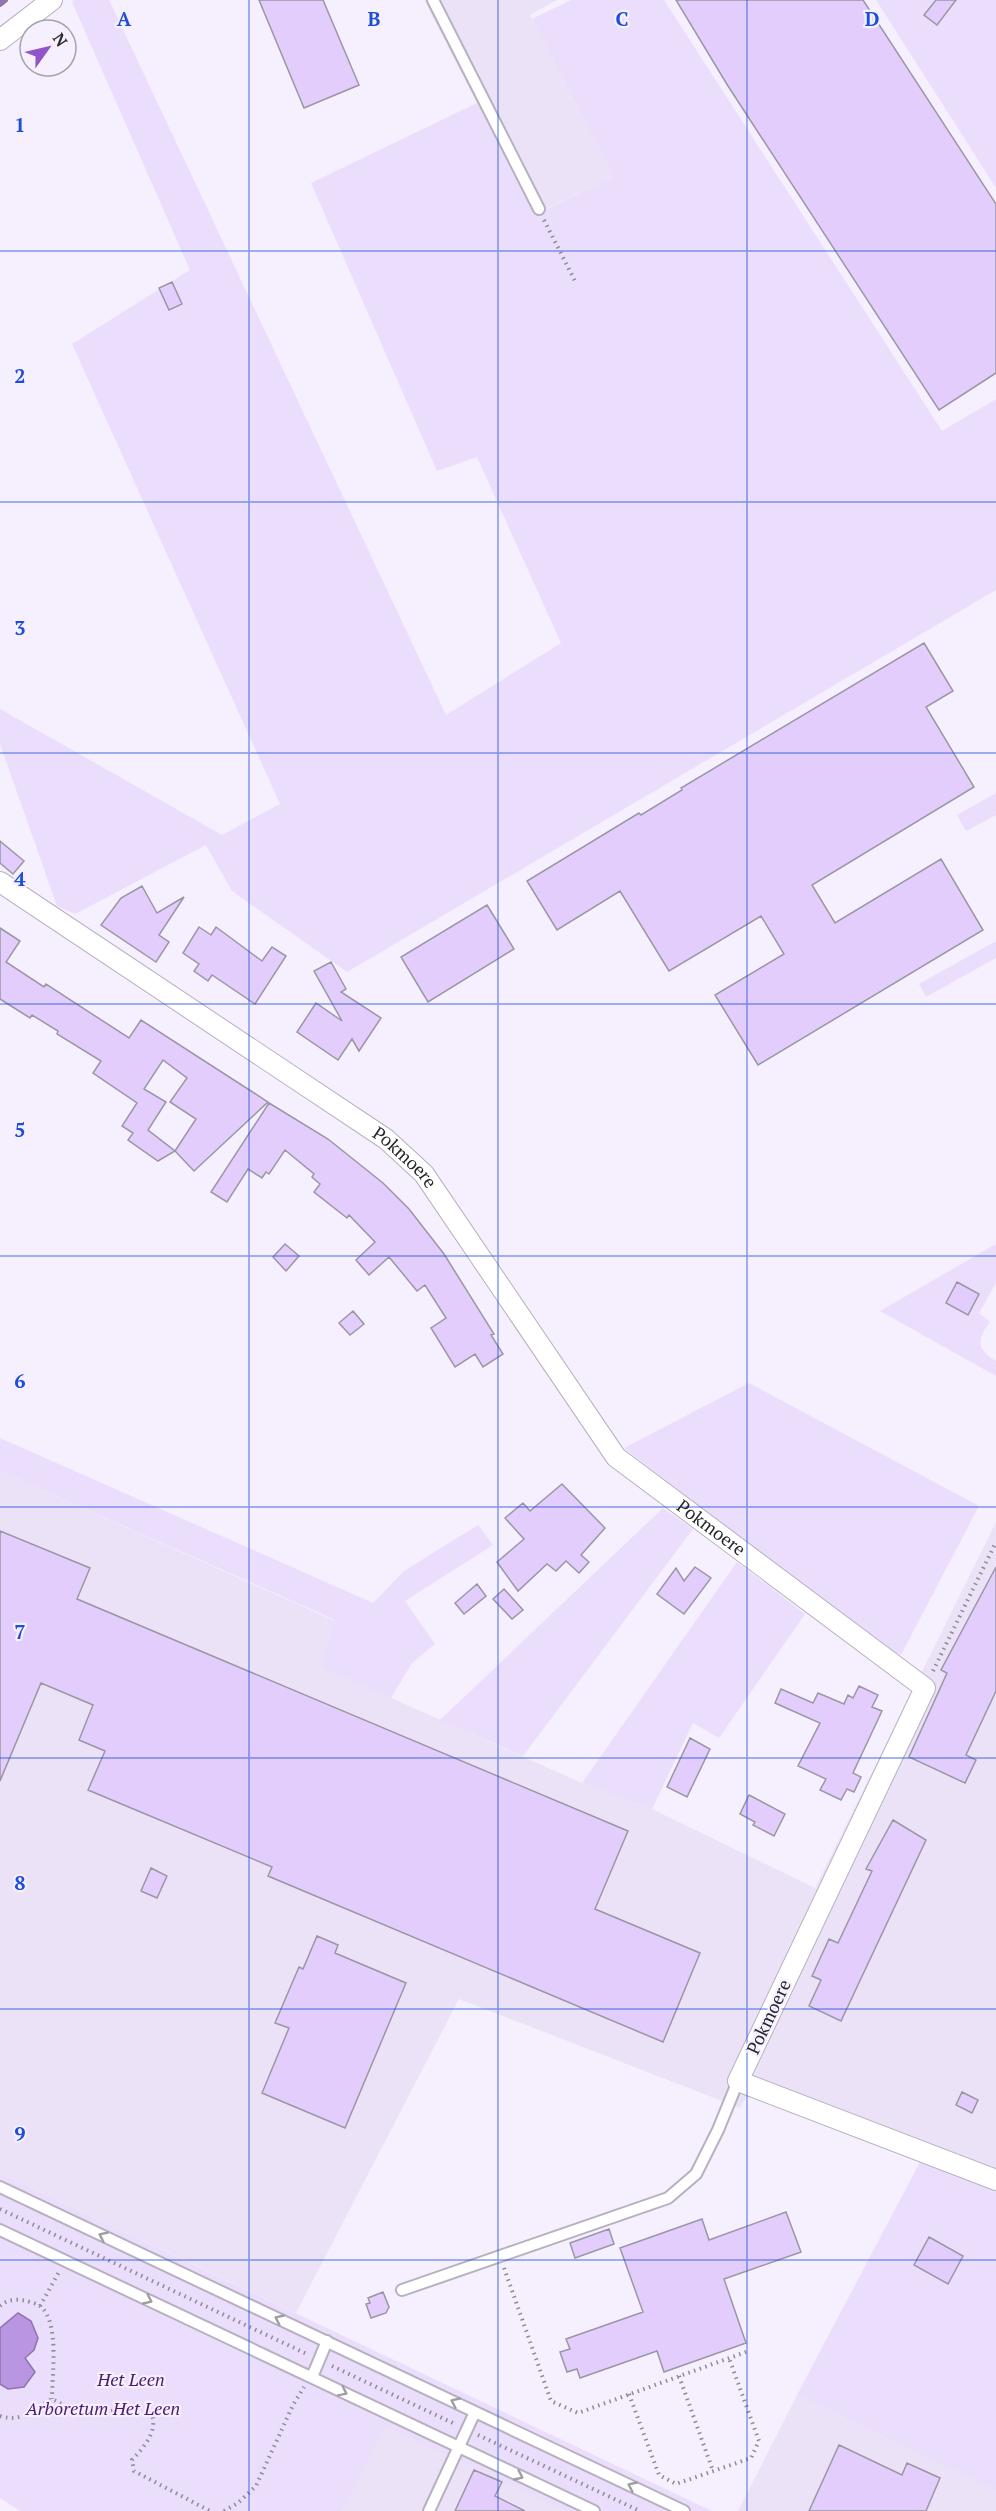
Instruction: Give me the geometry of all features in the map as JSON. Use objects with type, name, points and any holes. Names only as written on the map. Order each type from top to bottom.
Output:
[{"type":"street","points":[[0,39],[52,0]]},
{"type":"street","name":"Pokmoere","points":[[0,882],[386,1139],[424,1174],[616,1457],[925,1688],[738,2081]]},
{"type":"street","points":[[738,2081],[996,2180]]},
{"type":"lane","points":[[433,0],[538,209]]},
{"type":"lane","points":[[402,2290],[668,2198],[696,2174],[718,2130],[738,2081]]},
{"type":"lane","points":[[0,2187],[684,2511]]},
{"type":"lane","points":[[0,2230],[594,2511]]},
{"type":"lane","points":[[312,2377],[327,2341]]},
{"type":"lane","points":[[429,2511],[475,2412]]},
{"type":"path","points":[[538,209],[576,283]]},
{"type":"path","points":[[925,1688],[996,1542]]},
{"type":"path","points":[[0,2209],[640,2511]]},
{"type":"path","points":[[500,2256],[551,2401],[578,2413],[746,2352]]},
{"type":"path","points":[[40,2306],[65,2261]]},
{"type":"path","points":[[0,2306],[12,2300],[40,2306]]},
{"type":"path","points":[[40,2306],[52,2329],[52,2399]]},
{"type":"path","points":[[629,2394],[659,2475],[676,2484],[751,2458],[759,2441],[729,2358]]},
{"type":"path","points":[[679,2376],[713,2471]]},
{"type":"path","points":[[224,2511],[238,2503],[256,2486],[303,2388]]},
{"type":"path","points":[[0,2416],[10,2420],[21,2418],[52,2399]]},
{"type":"path","points":[[52,2399],[82,2413],[95,2415],[130,2405],[148,2408],[154,2420],[152,2433],[142,2450],[132,2460],[134,2471],[210,2511]]},
{"type":"shaded area","points":[[424,0],[557,0],[530,15],[613,177],[546,209],[533,212]]},
{"type":"shaded area","points":[[0,1471],[335,1621],[322,1667],[582,1783],[652,1809],[815,1888],[996,1522],[996,2188],[747,2096],[740,2108],[459,1999],[296,2313],[0,2173]]},
{"type":"shaded area","points":[[18,2313],[31,2321],[38,2338],[34,2350],[25,2358],[35,2372],[24,2387],[8,2389],[0,2384],[0,2328]]},
{"type":"shaded area","points":[[797,2395],[996,2491],[996,2511],[738,2511]]},
{"type":"shaded area","points":[[385,2425],[566,2511],[342,2511]]},
{"type":"green space","points":[[74,0],[109,0],[446,715],[561,643],[477,457],[437,471],[311,183],[477,103],[533,212],[544,206],[547,209],[613,177],[532,19],[571,0],[664,0],[942,431],[996,399],[996,590],[347,972],[232,891],[206,845],[75,914],[57,906],[0,744],[0,709],[222,835],[280,804],[72,344],[190,270],[72,2]]},
{"type":"green space","points":[[876,0],[996,0],[996,188]]},
{"type":"green space","points":[[996,793],[996,815],[966,831],[957,815]]},
{"type":"green space","points":[[996,941],[996,958],[926,997],[919,984]]},
{"type":"green space","points":[[996,1244],[996,1283],[979,1313],[990,1322],[981,1343],[989,1357],[996,1361],[996,1376],[880,1311]]},
{"type":"green space","points":[[749,1383],[979,1506],[901,1655],[884,1648],[624,1448]]},
{"type":"green space","points":[[0,1438],[373,1603],[404,1571],[478,1525],[493,1545],[405,1601],[435,1644],[412,1663],[391,1698],[321,1667],[335,1620],[0,1471]]},
{"type":"green space","points":[[663,1508],[693,1529],[523,1756],[440,1720]]},
{"type":"green space","points":[[737,1562],[805,1614],[719,1738],[693,1723],[652,1809],[582,1783]]},
{"type":"green space","points":[[920,2162],[996,2188],[996,2491],[797,2395]]},
{"type":"green space","name":"Het Leen","points":[[0,2173],[712,2511],[566,2511],[385,2426],[342,2511],[20,2511],[0,2498]]},
{"type":"building","points":[[259,0],[323,0],[359,85],[304,108]]},
{"type":"building","points":[[676,0],[863,0],[996,204],[996,373],[939,410],[728,86]]},
{"type":"building","points":[[936,0],[956,0],[937,25],[924,15]]},
{"type":"building","points":[[172,282],[182,304],[169,310],[159,288]]},
{"type":"building","points":[[924,643],[953,691],[926,707],[974,787],[812,885],[835,923],[941,859],[983,930],[758,1065],[715,995],[784,954],[761,916],[669,971],[620,891],[557,930],[527,881],[639,813],[641,815],[682,790],[681,788]]},
{"type":"building","points":[[0,841],[24,861],[13,874],[0,863]]},
{"type":"building","points":[[142,886],[157,913],[184,897],[159,935],[169,942],[156,962],[101,925],[121,898]]},
{"type":"building","points":[[487,905],[514,949],[428,1002],[401,957]]},
{"type":"building","points":[[199,927],[211,935],[216,927],[262,961],[272,947],[286,956],[255,1004],[212,975],[208,981],[194,971],[199,964],[183,953]]},
{"type":"building","points":[[0,928],[20,941],[6,962],[44,987],[46,984],[129,1038],[141,1020],[268,1102],[194,1171],[175,1151],[158,1161],[128,1140],[133,1133],[122,1126],[137,1103],[93,1073],[101,1061],[57,1034],[58,1031],[32,1015],[30,1018],[0,999]],"holes":[[[163,1060],[187,1078],[170,1102],[196,1119],[175,1151],[148,1130],[166,1102],[144,1089]]]},
{"type":"building","points":[[331,962],[346,989],[341,992],[381,1018],[359,1051],[352,1039],[338,1060],[297,1032],[316,1003],[342,1021],[314,971]]},
{"type":"building","points":[[269,1103],[328,1139],[383,1183],[409,1209],[444,1254],[494,1334],[491,1335],[503,1354],[483,1367],[475,1354],[455,1367],[431,1328],[446,1318],[425,1285],[417,1291],[389,1257],[369,1275],[356,1260],[375,1242],[349,1215],[347,1218],[314,1192],[320,1184],[312,1177],[314,1174],[285,1150],[269,1174],[266,1172],[262,1178],[248,1169],[227,1202],[211,1192]]},
{"type":"building","points":[[285,1244],[299,1256],[286,1271],[273,1257]]},
{"type":"building","points":[[957,1282],[979,1294],[968,1315],[946,1303]]},
{"type":"building","points":[[353,1311],[364,1324],[350,1335],[339,1323]]},
{"type":"building","points":[[562,1484],[605,1528],[581,1555],[589,1562],[579,1573],[566,1561],[556,1571],[547,1564],[518,1591],[497,1562],[524,1539],[505,1518],[523,1503],[530,1511]]},
{"type":"building","points":[[0,1531],[90,1568],[77,1599],[628,1831],[595,1909],[700,1953],[663,2042],[268,1876],[272,1867],[88,1790],[105,1751],[79,1740],[93,1705],[41,1683],[0,1781]]},
{"type":"building","points":[[695,1567],[711,1578],[684,1614],[657,1594],[676,1568],[684,1581]]},
{"type":"building","points":[[996,1567],[996,1691],[966,1755],[976,1760],[965,1783],[909,1757],[947,1673],[941,1670]]},
{"type":"building","points":[[477,1584],[486,1596],[464,1614],[455,1603]]},
{"type":"building","points":[[504,1589],[523,1610],[512,1619],[493,1599]]},
{"type":"building","points":[[859,1686],[878,1695],[872,1707],[882,1711],[853,1773],[861,1777],[854,1792],[847,1789],[841,1800],[820,1790],[826,1779],[798,1766],[820,1723],[775,1703],[781,1689],[813,1703],[818,1693],[844,1704],[848,1695],[853,1698]]},
{"type":"building","points":[[690,1738],[710,1749],[687,1797],[667,1787]]},
{"type":"building","points":[[749,1795],[785,1814],[774,1836],[753,1825],[755,1822],[740,1814]]},
{"type":"building","points":[[893,1820],[926,1840],[841,2021],[809,2006],[821,1980],[812,1976],[829,1939],[838,1943],[872,1871],[866,1869]]},
{"type":"building","points":[[151,1868],[167,1876],[157,1898],[141,1891]]},
{"type":"building","points":[[317,1936],[338,1945],[335,1953],[406,1983],[345,2128],[262,2093],[289,2028],[275,2023],[299,1967],[303,1969]]},
{"type":"building","points":[[962,2092],[978,2100],[972,2113],[956,2105]]},
{"type":"building","points":[[786,2212],[801,2252],[724,2279],[746,2343],[664,2372],[657,2351],[580,2378],[577,2369],[567,2372],[560,2352],[570,2349],[566,2339],[643,2312],[620,2248],[702,2219],[709,2240]]},
{"type":"building","points":[[609,2229],[614,2244],[575,2258],[570,2243]]},
{"type":"building","points":[[929,2237],[963,2256],[948,2284],[914,2265]]},
{"type":"building","points":[[383,2292],[389,2307],[386,2313],[371,2318],[366,2304],[370,2303],[368,2298]]},
{"type":"building","points":[[839,2445],[902,2475],[907,2463],[940,2478],[926,2511],[809,2511]]},
{"type":"building","points":[[474,2470],[502,2482],[495,2496],[525,2511],[455,2511]]},
{"type":"waterway","points":[[0,4],[5,0]]},
{"type":"park label","name":"Arboretum Het Leen","points":[[103,2409]]}]
